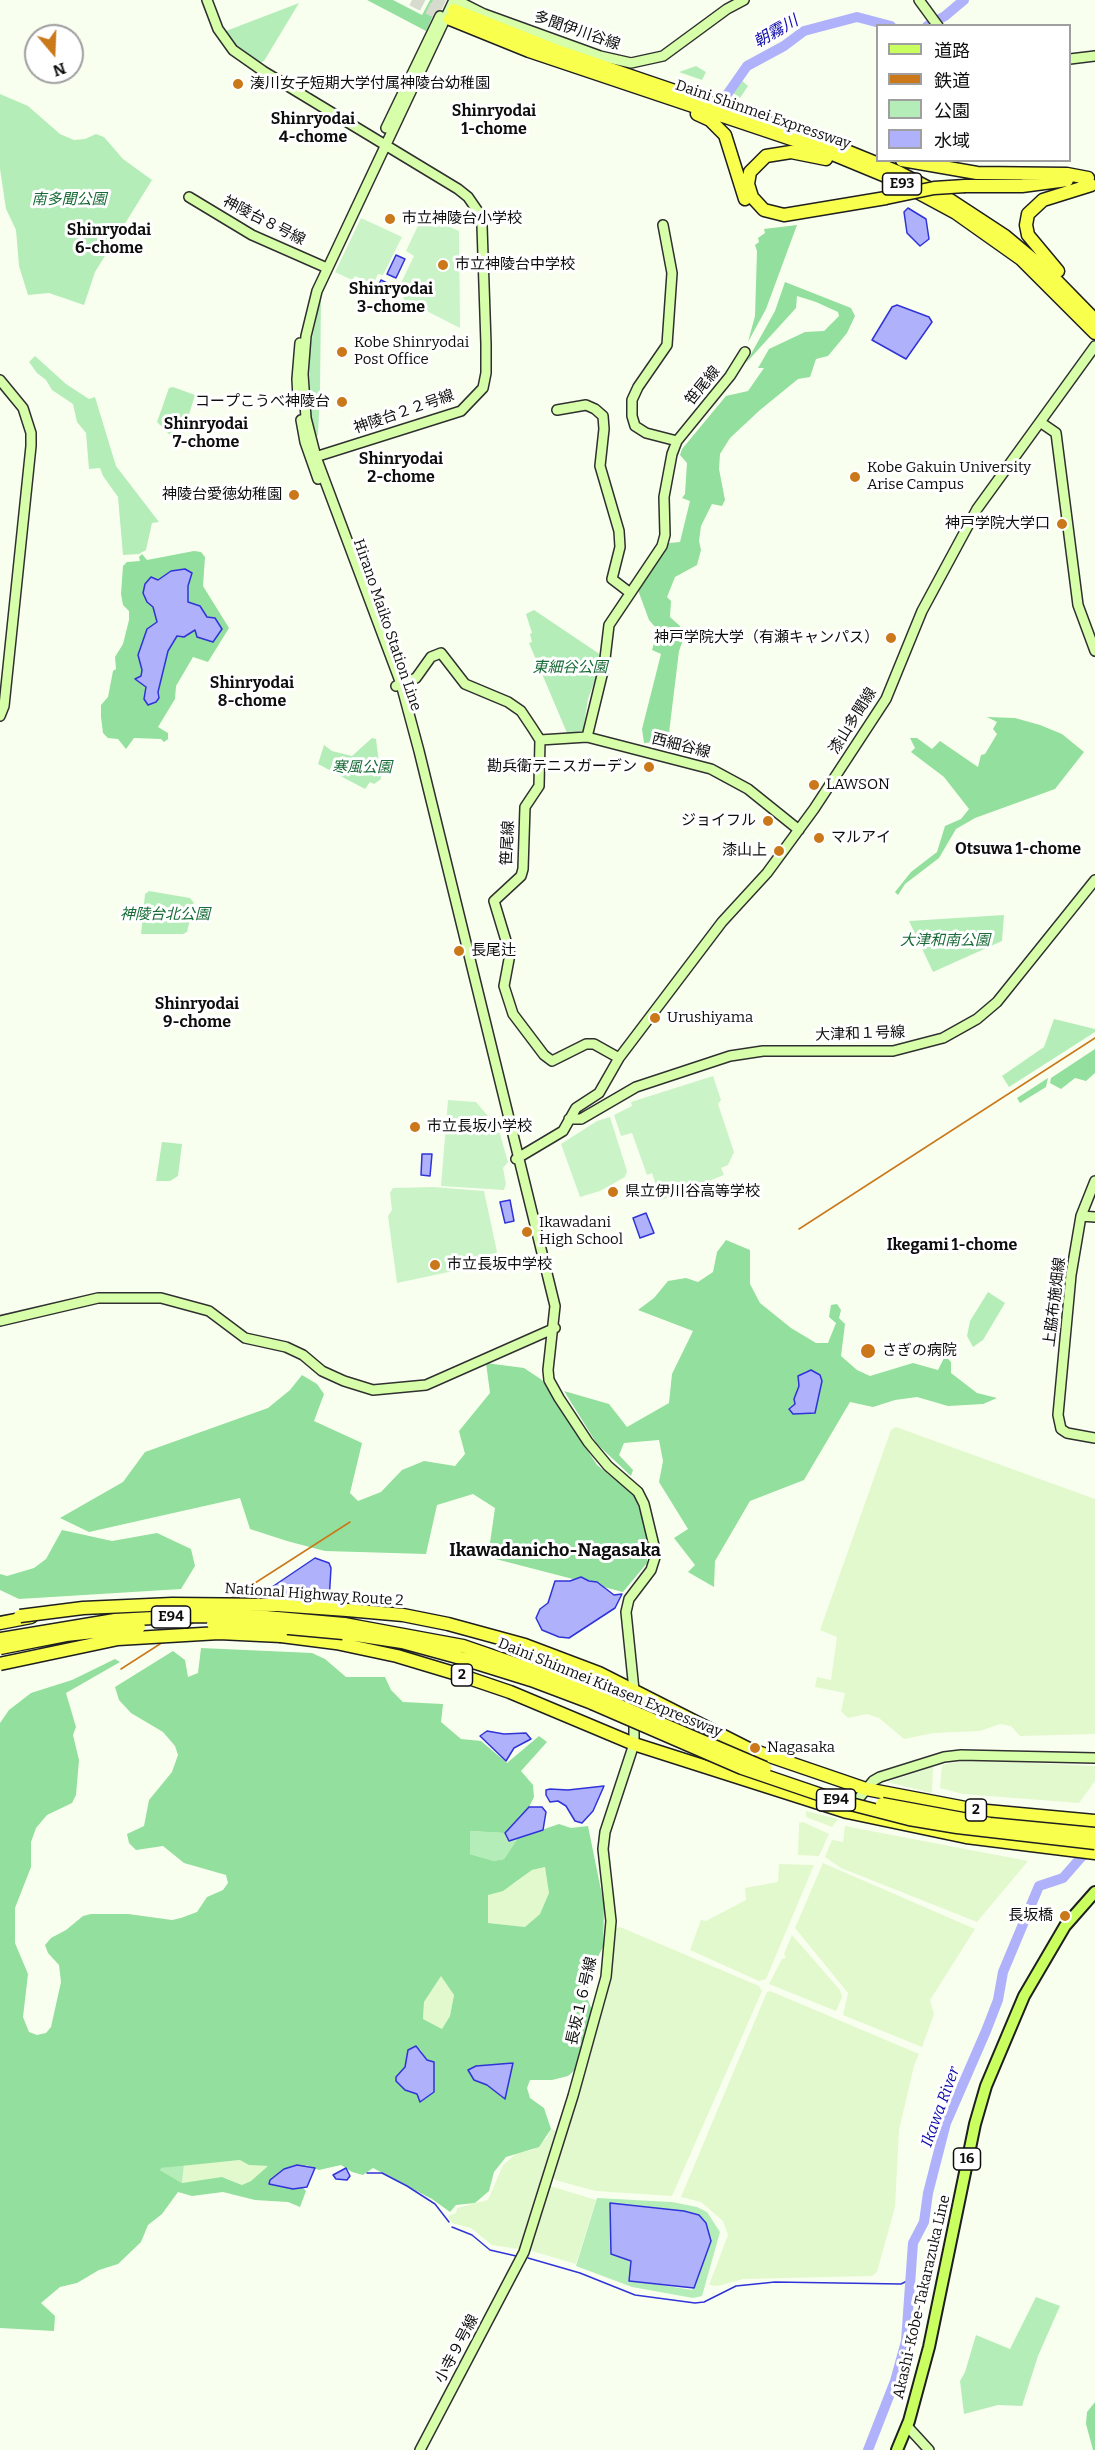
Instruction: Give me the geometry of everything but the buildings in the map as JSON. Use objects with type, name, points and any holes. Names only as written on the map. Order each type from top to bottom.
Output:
[{"type":"highway","name":"Daini Shinmei Expressway","points":[[453,6],[520,47],[818,148],[909,187],[956,213],[1021,259],[1095,333]]},
{"type":"highway","name":"Daini Shinmei Expressway","points":[[453,6],[550,48],[874,161],[944,196],[1027,253],[1095,320]]},
{"type":"highway","points":[[672,100],[710,120],[720,129],[731,149],[744,195],[751,207],[762,215],[776,220],[792,219],[886,200]]},
{"type":"highway","points":[[732,110],[876,153]]},
{"type":"highway","points":[[909,187],[842,163],[791,152],[771,154],[760,159],[748,178],[749,191],[755,202],[764,210],[777,214],[965,189],[1032,190],[1092,181]]},
{"type":"highway","points":[[914,162],[977,173],[1067,174],[1092,181]]},
{"type":"highway","points":[[1092,181],[1038,203],[1028,214],[1026,225],[1035,246],[1095,313]]},
{"type":"highway","name":"National Highway Route 2","points":[[0,1621],[83,1608],[172,1604],[277,1605],[403,1615],[489,1634],[599,1673],[740,1746],[866,1788],[976,1810],[1092,1821]]},
{"type":"highway","name":"Daini Shinmei Kitasen Expressway","points":[[0,1639],[115,1620],[192,1616],[266,1617],[463,1646],[533,1670],[742,1768],[839,1801],[957,1827],[1095,1843]]},
{"type":"highway","name":"Daini Shinmei Kitasen Expressway","points":[[0,1648],[66,1635],[192,1624],[344,1628]]},
{"type":"highway","name":"2","points":[[0,1665],[69,1648],[159,1635],[219,1633],[281,1636],[336,1644],[398,1656],[458,1674],[510,1692],[634,1744],[847,1812],[956,1835],[1095,1853]]},
{"type":"highway","points":[[0,1659],[69,1648]]},
{"type":"highway","name":"Daini Shinmei Kitasen Expressway","points":[[594,1699],[744,1760],[840,1793],[912,1811],[990,1824],[1095,1834]]},
{"type":"main road","name":"Akashi-Kobe-Takarazuka Line","points":[[897,2450],[907,2426],[929,2347],[975,2124],[986,2086],[1024,1996],[1065,1926],[1095,1892]]},
{"type":"street","points":[[207,0],[218,29],[233,50],[263,71],[382,141]]},
{"type":"street","name":"多聞伊川谷線","points":[[453,6],[484,14],[600,56],[631,63],[663,56],[744,0]]},
{"type":"street","points":[[919,0],[937,24]]},
{"type":"street","name":"Hirano Maiko Station Line","points":[[453,6],[382,141],[309,298],[297,366],[299,409],[313,458],[398,685],[517,1159],[547,1266],[555,1316],[548,1371],[549,1380],[588,1442],[608,1467],[638,1492],[644,1504],[656,1554],[651,1570],[628,1599],[626,1612],[634,1690],[634,1744]]},
{"type":"street","points":[[1071,59],[1095,56]]},
{"type":"street","name":"神陵台２２号線","points":[[313,458],[461,411],[483,388],[486,373],[482,226],[479,213],[468,197],[382,141]]},
{"type":"street","name":"神陵台８号線","points":[[189,197],[252,235],[324,268]]},
{"type":"street","points":[[663,225],[672,273],[667,345],[638,387],[632,400],[632,416],[635,426],[646,433],[677,441]]},
{"type":"street","name":"漆山多聞線","points":[[517,1159],[562,1131],[576,1108],[599,1093],[619,1058],[722,922],[767,873],[798,830],[886,699],[922,611],[977,509],[1095,346]]},
{"type":"street","name":"笹尾線","points":[[586,737],[604,668],[607,631],[629,592],[662,546],[665,535],[664,497],[668,471],[677,441],[730,376],[745,352]]},
{"type":"street","points":[[0,380],[23,408],[31,433],[4,706],[0,716]]},
{"type":"street","points":[[557,410],[586,405],[603,416],[600,466],[619,531],[620,547],[612,579],[629,592]]},
{"type":"street","points":[[1040,422],[1056,433],[1078,605],[1095,651]]},
{"type":"street","points":[[398,685],[416,678],[437,653],[446,657],[465,684],[508,702],[520,711],[540,740]]},
{"type":"street","name":"西細谷線","points":[[540,740],[586,737],[711,769],[748,789],[798,830]]},
{"type":"street","name":"笹尾線","points":[[540,740],[539,786],[525,807],[521,876],[494,901],[510,954],[504,986],[513,1014],[544,1055],[552,1061],[586,1044],[594,1044],[619,1058]]},
{"type":"street","name":"大津和１号線","points":[[569,1119],[581,1119],[636,1087],[730,1056],[763,1051],[893,1051],[942,1038],[977,1019],[997,1002],[1095,879]]},
{"type":"street","name":"上脇布施畑線","points":[[1095,1181],[1082,1216],[1068,1299],[1058,1407],[1061,1429],[1074,1435],[1095,1438]]},
{"type":"street","points":[[1082,1216],[1095,1217]]},
{"type":"street","points":[[0,1321],[99,1298],[161,1298],[209,1311],[245,1338],[286,1347],[303,1355],[322,1371],[373,1390],[426,1385],[555,1328]]},
{"type":"street","name":"長坂１６号線","points":[[520,2261],[573,2096],[606,1977],[611,1921],[603,1849],[605,1832],[634,1744]]},
{"type":"street","points":[[847,1812],[866,1788],[880,1777],[944,1757],[961,1755],[1095,1758]]},
{"type":"street","name":"小寺９号線","points":[[420,2450],[520,2261]]},
{"type":"street","points":[[907,2426],[929,2450]]},
{"type":"green space","points":[[367,0],[393,0],[422,15],[430,0],[440,0],[426,31]]},
{"type":"green space","points":[[299,3],[264,61],[259,63],[239,50],[228,38],[226,31]]},
{"type":"green space","points":[[696,66],[706,72],[702,80],[679,72]]},
{"type":"green space","points":[[740,79],[748,86],[740,98],[732,92]]},
{"type":"green space","name":"南多聞公園","points":[[0,94],[28,106],[60,134],[74,140],[85,139],[96,134],[104,137],[123,159],[152,180],[95,272],[84,305],[49,293],[28,295],[19,266],[16,230],[6,209],[0,169]]},
{"type":"green space","points":[[423,215],[459,231],[460,328],[403,299],[408,290],[400,285],[414,256],[406,251]]},
{"type":"green space","points":[[361,218],[402,237],[383,275],[378,274],[373,284],[355,276],[352,280],[335,272]]},
{"type":"green space","points":[[797,225],[766,309],[748,342],[755,316],[757,251],[755,245],[759,242],[758,238],[765,233],[764,229]]},
{"type":"green space","points":[[785,282],[851,308],[855,316],[847,333],[828,356],[816,359],[810,377],[798,379],[760,410],[730,438],[720,454],[719,469],[725,500],[722,506],[712,504],[701,526],[699,541],[701,550],[697,565],[675,577],[667,597],[671,601],[670,617],[680,626],[683,640],[679,651],[668,741],[644,743],[642,729],[661,654],[652,650],[658,630],[649,620],[638,590],[669,543],[680,542],[690,501],[682,498],[685,494],[687,463],[680,455],[682,449],[726,396],[748,391],[764,368],[758,368],[769,349],[805,332],[824,331],[839,316],[838,312],[797,296],[796,308],[746,363],[775,311]]},
{"type":"green space","points":[[321,296],[320,392],[318,435],[315,438],[310,409],[309,353]]},
{"type":"green space","points":[[35,356],[66,384],[89,399],[95,397],[116,466],[159,522],[152,523],[146,550],[139,554],[123,555],[118,497],[100,468],[89,469],[86,433],[77,422],[73,404],[52,390],[46,380],[37,373],[29,362]]},
{"type":"green space","points":[[173,387],[195,395],[181,440],[176,441],[157,422],[169,388]]},
{"type":"green space","points":[[194,551],[201,552],[205,557],[203,586],[229,628],[208,662],[193,657],[176,686],[175,699],[158,727],[168,733],[168,739],[164,742],[161,739],[134,738],[126,749],[118,739],[108,738],[103,733],[101,717],[101,705],[108,697],[113,671],[116,669],[115,657],[123,644],[129,620],[129,611],[123,605],[121,594],[123,566],[127,562],[140,561],[139,557],[142,554],[147,560]]},
{"type":"green space","name":"東細谷公園","points":[[534,610],[601,655],[600,667],[588,699],[583,731],[567,733],[529,643],[532,642],[530,634],[532,633],[526,614]]},
{"type":"green space","points":[[987,717],[1015,718],[1040,725],[1062,734],[1084,752],[1055,789],[975,818],[956,829],[939,858],[905,884],[898,895],[895,892],[911,872],[937,852],[945,826],[961,819],[969,809],[944,777],[911,752],[915,748],[910,738],[917,738],[932,749],[940,741],[978,767],[981,755],[985,754],[997,734],[993,729],[997,722]]},
{"type":"green space","name":"寒風公園","points":[[372,738],[376,739],[381,779],[374,784],[370,782],[365,789],[318,764],[324,745],[332,751],[352,756]]},
{"type":"green space","name":"神陵台北公園","points":[[149,891],[190,898],[194,903],[187,932],[183,934],[141,934],[145,894]]},
{"type":"green space","name":"大津和南公園","points":[[1004,915],[1002,941],[933,972],[909,921]]},
{"type":"green space","points":[[1054,1019],[1095,1029],[1095,1032],[1009,1087],[1002,1076],[1044,1047]]},
{"type":"green space","points":[[1095,1049],[1095,1073],[1086,1081],[1075,1078],[1061,1089],[1050,1083],[1051,1078]]},
{"type":"green space","points":[[713,1076],[721,1100],[718,1104],[734,1152],[728,1165],[721,1168],[724,1175],[661,1200],[652,1173],[647,1175],[632,1133],[621,1136],[614,1115],[632,1106],[631,1102]]},
{"type":"green space","points":[[1048,1078],[1046,1087],[1020,1103],[1017,1098]]},
{"type":"green space","points":[[448,1100],[476,1102],[488,1116],[491,1129],[495,1129],[500,1134],[508,1162],[503,1168],[506,1184],[504,1190],[441,1186]]},
{"type":"green space","points":[[610,1117],[627,1171],[625,1177],[600,1191],[580,1197],[561,1144],[597,1121]]},
{"type":"green space","points":[[162,1142],[182,1144],[178,1176],[170,1181],[156,1181]]},
{"type":"green space","points":[[434,1187],[484,1191],[497,1252],[491,1263],[397,1283],[388,1216],[392,1210],[390,1193],[393,1188]]},
{"type":"green space","points":[[726,1240],[750,1250],[750,1284],[760,1303],[791,1328],[816,1343],[828,1343],[836,1323],[829,1317],[831,1305],[837,1304],[841,1310],[839,1318],[845,1324],[841,1356],[857,1370],[870,1376],[913,1363],[938,1370],[944,1358],[951,1362],[951,1373],[977,1393],[997,1398],[983,1404],[948,1406],[917,1397],[895,1400],[873,1407],[850,1402],[804,1480],[750,1501],[715,1561],[714,1587],[688,1572],[695,1565],[674,1538],[688,1529],[659,1482],[663,1461],[659,1440],[624,1443],[619,1455],[633,1470],[631,1476],[597,1444],[564,1391],[609,1404],[627,1427],[669,1403],[672,1374],[693,1331],[638,1310],[654,1298],[668,1281],[686,1278],[698,1282],[713,1272],[717,1252]],"holes":[[[806,1371],[820,1375],[815,1413],[793,1414],[789,1408],[795,1404],[798,1382]]]},
{"type":"green space","points":[[988,1292],[1005,1303],[983,1340],[973,1347],[967,1336],[970,1321]]},
{"type":"green space","points":[[486,1363],[524,1368],[542,1380],[597,1465],[635,1496],[647,1533],[647,1563],[623,1592],[488,1557],[495,1508],[473,1494],[437,1505],[426,1554],[325,1551],[287,1541],[250,1529],[240,1498],[89,1532],[60,1518],[123,1482],[145,1452],[268,1408],[290,1390],[302,1375],[317,1384],[324,1394],[314,1421],[362,1443],[350,1493],[358,1501],[381,1492],[402,1470],[424,1461],[455,1466],[465,1454],[459,1431],[490,1393]]},
{"type":"green space","points":[[896,1427],[1095,1499],[1095,1734],[1020,1736],[1011,1726],[1000,1724],[980,1731],[934,1733],[904,1739],[879,1718],[867,1714],[848,1718],[841,1711],[845,1693],[815,1687],[817,1677],[831,1680],[837,1637],[820,1630],[891,1430]]},
{"type":"green space","points":[[62,1530],[112,1541],[157,1533],[191,1549],[195,1566],[181,1589],[19,1599],[0,1590],[0,1574],[7,1576],[34,1568],[46,1559]]},
{"type":"green space","points":[[201,1648],[312,1653],[325,1659],[346,1677],[385,1677],[391,1690],[403,1702],[443,1704],[441,1722],[461,1739],[481,1741],[507,1763],[539,1736],[547,1742],[521,1771],[533,1785],[534,1797],[529,1807],[505,1833],[470,1831],[470,1854],[494,1861],[504,1859],[518,1838],[559,1824],[571,1828],[588,1826],[604,1905],[603,1947],[590,1972],[587,1998],[592,2010],[575,2070],[568,2076],[552,2080],[530,2080],[527,2088],[530,2098],[544,2108],[551,2129],[539,2147],[506,2157],[494,2172],[489,2191],[475,2203],[456,2205],[450,2212],[432,2199],[373,2168],[363,2175],[352,2172],[341,2165],[319,2170],[306,2165],[293,2189],[302,2187],[306,2191],[300,2207],[288,2202],[255,2200],[223,2192],[192,2196],[178,2192],[162,2214],[148,2225],[141,2242],[118,2264],[99,2270],[77,2283],[60,2287],[41,2303],[55,2316],[54,2331],[0,2328],[0,1723],[9,1710],[31,1693],[72,1680],[115,1659],[120,1662],[66,1693],[76,1727],[73,1735],[79,1760],[76,1795],[72,1803],[47,1815],[36,1828],[31,1842],[31,1867],[15,1908],[15,1943],[28,1974],[23,2017],[29,2032],[37,2035],[46,2033],[51,2027],[61,1982],[59,1965],[48,1953],[45,1945],[51,1938],[66,1930],[83,1916],[91,1914],[128,1914],[172,1920],[181,1918],[197,1912],[207,1897],[223,1890],[228,1883],[226,1875],[184,1863],[163,1846],[136,1850],[129,1843],[127,1834],[144,1826],[149,1800],[172,1772],[178,1755],[175,1746],[163,1732],[131,1713],[119,1700],[115,1687],[173,1651],[185,1660],[188,1677],[198,1673]],"holes":[[[545,1867],[549,1893],[540,1914],[525,1927],[488,1923],[488,1895],[503,1891],[532,1870]],[[441,1976],[454,1995],[450,2016],[442,2029],[423,2019],[424,2002]],[[420,2049],[427,2060],[417,2094],[396,2077]],[[510,2073],[505,2099],[487,2085]],[[240,2160],[249,2165],[268,2166],[251,2181],[242,2185],[222,2177],[182,2183],[160,2170],[161,2168]]]},
{"type":"green space","points":[[968,1760],[1095,1766],[1095,1781],[1079,1803],[963,1794],[940,1788],[942,1765]]},
{"type":"green space","points":[[932,1767],[932,1793],[887,1782]]},
{"type":"green space","points":[[806,1811],[838,1819],[832,1827],[806,1817]]},
{"type":"green space","points":[[803,1822],[829,1834],[819,1856],[798,1855],[799,1823]]},
{"type":"green space","points":[[845,1826],[1028,1861],[977,1922],[841,1868],[825,1857],[832,1840],[843,1842]]},
{"type":"green space","points":[[470,1831],[505,1833],[509,1841],[518,1838],[504,1859],[494,1861],[470,1854]]},
{"type":"green space","points":[[823,1863],[975,1929],[930,2000],[934,2014],[922,2047],[843,2015],[848,1993],[795,1928]]},
{"type":"green space","points":[[779,1864],[814,1865],[766,1979],[759,1981],[690,1950],[701,1920],[706,1921],[746,1900],[745,1888],[778,1882]]},
{"type":"green space","points":[[545,1867],[549,1893],[540,1914],[525,1927],[488,1923],[488,1895],[515,1883],[532,1870]]},
{"type":"green space","points":[[620,1927],[759,1986],[762,1991],[672,2196],[596,2191],[555,2180],[553,2176],[607,1994],[614,1929]]},
{"type":"green space","points":[[792,1935],[840,1990],[842,1997],[836,2011],[769,1984],[782,1959],[786,1958],[784,1954]]},
{"type":"green space","points":[[441,1975],[454,1995],[450,2016],[442,2029],[423,2019],[424,2002]]},
{"type":"green space","points":[[770,1991],[919,2054],[899,2130],[895,2207],[877,2272],[872,2276],[743,2279],[718,2286],[709,2285],[728,2235],[723,2221],[701,2202],[681,2197],[767,1992]]},
{"type":"green space","points":[[551,2129],[556,2131],[527,2232],[519,2249],[492,2245],[471,2228],[452,2223],[448,2216],[456,2213],[457,2208],[488,2200],[503,2165],[517,2153],[533,2150],[547,2138]]},
{"type":"green space","points":[[241,2160],[249,2165],[268,2166],[251,2181],[242,2185],[226,2178],[182,2183],[184,2165]]},
{"type":"green space","points":[[184,2165],[182,2183],[160,2170],[160,2168]]},
{"type":"green space","points":[[550,2186],[596,2200],[576,2264],[532,2251],[531,2248]]},
{"type":"green space","points":[[597,2198],[672,2202],[697,2207],[707,2212],[720,2232],[702,2296],[693,2298],[632,2287],[576,2266]],"holes":[[[711,2241],[692,2290],[629,2280],[631,2261]]]},
{"type":"green space","points":[[1036,2297],[1060,2306],[1038,2356],[1022,2406],[998,2405],[964,2414],[960,2381],[976,2335],[1010,2349]]},
{"type":"green space","points":[[1095,2402],[1095,2450],[1093,2450],[1086,2424],[1087,2412]]},
{"type":"water","points":[[908,208],[926,219],[929,239],[920,246],[907,233],[904,212]]},
{"type":"water","points":[[396,255],[405,259],[396,278],[387,274]]},
{"type":"water","points":[[381,280],[401,290],[396,299],[376,290]]},
{"type":"water","points":[[897,305],[929,317],[932,322],[906,359],[872,340],[892,307]]},
{"type":"water","points":[[185,569],[192,573],[188,586],[188,602],[200,606],[207,617],[215,618],[222,629],[213,642],[197,637],[195,630],[184,637],[177,636],[168,651],[158,692],[159,698],[148,705],[144,699],[146,687],[135,679],[141,676],[142,670],[138,655],[147,629],[157,622],[153,607],[147,602],[143,593],[145,584],[151,577],[158,580],[171,571]]},
{"type":"water","points":[[422,1154],[432,1154],[430,1176],[421,1175]]},
{"type":"water","points":[[510,1200],[514,1221],[505,1223],[500,1202]]},
{"type":"water","points":[[646,1213],[654,1233],[640,1238],[633,1218]]},
{"type":"water","points":[[811,1370],[820,1375],[822,1381],[815,1413],[793,1414],[789,1409],[795,1404],[794,1399],[799,1386],[798,1376]]},
{"type":"water","points":[[315,1558],[329,1563],[331,1568],[329,1601],[274,1598],[271,1594],[272,1587]]},
{"type":"water","points":[[581,1577],[597,1582],[614,1595],[622,1594],[615,1608],[569,1638],[559,1637],[542,1630],[536,1618],[540,1609],[548,1603],[555,1581],[570,1581]]},
{"type":"water","points":[[487,1731],[504,1734],[526,1733],[531,1739],[514,1748],[506,1761],[480,1736]]},
{"type":"water","points":[[604,1786],[593,1811],[582,1823],[575,1821],[566,1806],[558,1801],[550,1802],[546,1795],[546,1790],[550,1789],[568,1790]]},
{"type":"water","points":[[529,1807],[542,1807],[546,1812],[543,1830],[509,1841],[505,1833]]},
{"type":"water","points":[[416,2046],[427,2060],[434,2062],[434,2092],[420,2102],[417,2094],[405,2090],[396,2081],[396,2077],[405,2067],[408,2050]]},
{"type":"water","points":[[513,2063],[505,2099],[487,2085],[474,2080],[468,2070],[476,2066]]},
{"type":"water","points":[[297,2165],[315,2168],[307,2187],[293,2189],[269,2184],[270,2180],[284,2169]]},
{"type":"water","points":[[346,2168],[350,2176],[347,2180],[336,2179],[333,2175]]},
{"type":"water","points":[[610,2203],[684,2211],[699,2215],[706,2223],[711,2241],[694,2288],[629,2281],[631,2261],[611,2254]]},
{"type":"waterway","name":"朝霧川","points":[[931,24],[945,16],[964,0]]},
{"type":"waterway","name":"朝霧川","points":[[726,96],[747,66],[784,46],[804,31],[857,17],[883,24]]},
{"type":"waterway","name":"Ikawa River","points":[[868,2450],[895,2381],[906,2341],[913,2243],[924,2222],[928,2193],[946,2123],[986,2031],[998,2000],[1003,1972],[1039,1886],[1063,1878],[1091,1846]]},
{"type":"waterway","points":[[367,2173],[382,2173],[407,2186],[435,2204],[449,2222]]},
{"type":"waterway","points":[[452,2227],[472,2235],[490,2250],[516,2256]]},
{"type":"waterway","points":[[528,2258],[580,2273],[635,2295],[695,2303],[704,2302],[736,2286],[775,2282],[901,2284],[907,2281],[910,2274]]},
{"type":"tunnel","points":[[412,0],[450,19]]},
{"type":"tunnel","points":[[433,0],[454,10]]},
{"type":"railway","points":[[799,1229],[1095,1038]]},
{"type":"railway","points":[[121,1669],[350,1522]]},
{"type":"place","name":"湊川女子短期大学付属神陵台幼稚園","points":[[238,84]]},
{"type":"place","name":"市立神陵台小学校","points":[[390,219]]},
{"type":"place","name":"市立神陵台中学校","points":[[443,265]]},
{"type":"place","name":"Kobe Shinryodai Post Office","points":[[342,352]]},
{"type":"place","name":"コープこうべ神陵台","points":[[342,402]]},
{"type":"place","name":"Kobe Gakuin University Arise Campus","points":[[855,477]]},
{"type":"place","name":"神陵台愛徳幼稚園","points":[[294,495]]},
{"type":"place","name":"神戸学院大学口","points":[[1062,524]]},
{"type":"place","name":"神戸学院大学（有瀬キャンパス）","points":[[891,638]]},
{"type":"place","name":"勘兵衛テニスガーデン","points":[[649,767]]},
{"type":"place","name":"LAWSON","points":[[814,785]]},
{"type":"place","name":"ジョイフル","points":[[768,821]]},
{"type":"place","name":"マルアイ","points":[[819,838]]},
{"type":"place","name":"漆山上","points":[[779,851]]},
{"type":"place","name":"長尾辻","points":[[459,951]]},
{"type":"place","name":"Urushiyama","points":[[655,1018]]},
{"type":"place","name":"市立長坂小学校","points":[[415,1127]]},
{"type":"place","name":"県立伊川谷高等学校","points":[[613,1192]]},
{"type":"place","name":"Ikawadani High School","points":[[527,1232]]},
{"type":"place","name":"市立長坂中学校","points":[[435,1265]]},
{"type":"place","name":"さぎの病院","points":[[868,1351]]},
{"type":"place","name":"Nagasaka","points":[[755,1748]]},
{"type":"place","name":"長坂橋","points":[[1065,1916]]},
{"type":"district","name":"Shinryodai 1-chome","points":[[494,121]]},
{"type":"district","name":"Shinryodai 4-chome","points":[[313,129]]},
{"type":"district","name":"Shinryodai 6-chome","points":[[109,240]]},
{"type":"district","name":"Shinryodai 3-chome","points":[[391,299]]},
{"type":"district","name":"Shinryodai 7-chome","points":[[206,434]]},
{"type":"district","name":"Shinryodai 2-chome","points":[[401,469]]},
{"type":"district","name":"Shinryodai 8-chome","points":[[252,693]]},
{"type":"district","name":"Otsuwa 1-chome","points":[[1018,850]]},
{"type":"district","name":"Shinryodai 9-chome","points":[[197,1014]]},
{"type":"district","name":"Ikegami 1-chome","points":[[952,1246]]},
{"type":"district","name":"Ikawadanicho-Nagasaka","points":[[555,1551]]}]
